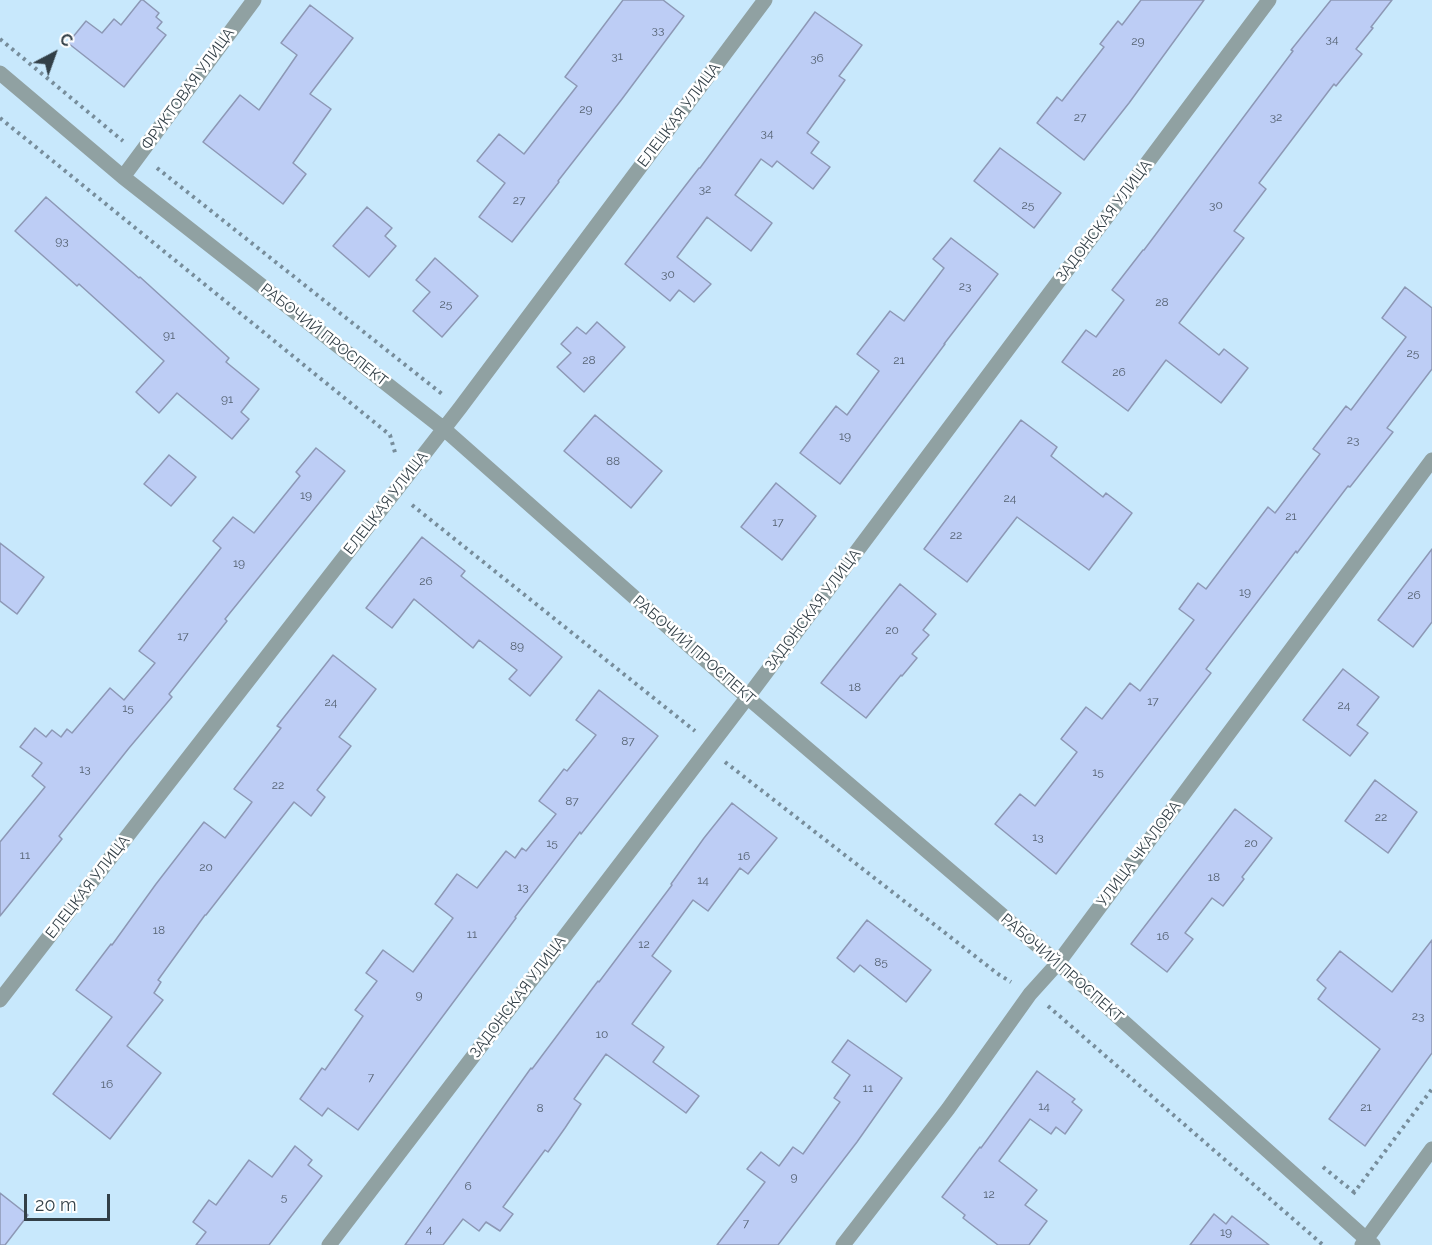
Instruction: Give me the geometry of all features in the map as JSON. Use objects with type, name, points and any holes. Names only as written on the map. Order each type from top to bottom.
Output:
[{"type":"street","name":"ФРУКТОВАЯ УЛИЦА","points":[[123,177],[254,0]]},
{"type":"street","name":"ЕЛЕЦКАЯ УЛИЦА","points":[[0,1000],[444,429],[765,0]]},
{"type":"street","name":"ЗАДОНСКАЯ УЛИЦА","points":[[329,1245],[747,697],[1269,0]]},
{"type":"street","name":"РАБОЧИЙ ПРОСПЕКТ","points":[[0,73],[123,177],[444,429],[747,697],[1058,963],[1338,1214],[1367,1243]]},
{"type":"street","name":"УЛИЦА ЧКАЛОВА","points":[[843,1245],[948,1109],[1030,994],[1058,963],[1432,460]]},
{"type":"street","points":[[1367,1243],[1432,1149]]},
{"type":"path","points":[[0,118],[390,435],[409,502],[701,736],[721,759],[998,974],[1055,1012],[1323,1245]]},
{"type":"path","points":[[1338,1214],[1432,1089]]},
{"type":"building","points":[[141,0],[159,13],[156,17],[162,22],[157,28],[166,35],[124,87],[68,43],[86,21],[102,33],[114,19],[121,25]]},
{"type":"building","points":[[623,0],[663,0],[684,16],[512,242],[479,217],[505,183],[477,161],[499,134],[524,154],[577,86],[565,77]]},
{"type":"building","points":[[1141,0],[1204,0],[1084,160],[1037,123],[1057,97],[1062,101],[1104,47],[1100,44],[1118,21],[1122,25]]},
{"type":"building","points":[[1331,0],[1392,0],[1356,49],[1362,54],[1336,86],[1334,84],[1259,183],[1266,189],[1234,231],[1244,238],[1179,323],[1219,355],[1224,349],[1248,368],[1221,403],[1166,360],[1128,411],[1062,362],[1086,330],[1096,337],[1124,300],[1112,290]]},
{"type":"building","points":[[310,5],[353,38],[310,94],[331,109],[293,163],[306,174],[283,204],[203,142],[240,95],[259,110],[297,55],[281,43]]},
{"type":"building","points":[[815,12],[862,45],[839,76],[845,80],[807,133],[819,142],[811,153],[830,167],[813,189],[777,161],[772,167],[761,159],[735,195],[772,223],[751,251],[707,217],[677,257],[711,284],[694,302],[679,290],[670,301],[625,264],[700,168]]},
{"type":"building","points":[[1000,148],[1061,193],[1034,228],[974,181]]},
{"type":"building","points":[[46,197],[140,277],[229,358],[226,362],[259,389],[241,412],[249,419],[232,439],[177,393],[159,413],[136,392],[164,361],[79,284],[77,286],[15,231]]},
{"type":"building","points":[[367,207],[392,228],[385,236],[396,246],[369,277],[333,246]]},
{"type":"building","points":[[951,238],[998,274],[840,484],[800,453],[836,406],[847,415],[879,371],[857,354],[890,311],[904,321],[944,268],[933,259]]},
{"type":"building","points":[[435,258],[478,296],[442,337],[413,311],[430,292],[416,280]]},
{"type":"building","points":[[1405,287],[1432,308],[1432,369],[1387,428],[1393,432],[1297,553],[1296,551],[1206,669],[1211,673],[1056,874],[995,824],[1020,794],[1035,806],[1077,752],[1061,739],[1086,707],[1102,719],[1130,683],[1140,691],[1194,620],[1179,609],[1198,583],[1206,589],[1268,507],[1275,513],[1320,454],[1313,449],[1346,406],[1351,410],[1406,337],[1382,318]]},
{"type":"building","points":[[597,322],[625,347],[584,392],[557,367],[571,353],[561,344],[577,327],[586,334]]},
{"type":"building","points":[[595,415],[662,471],[631,508],[564,451]]},
{"type":"building","points":[[1021,420],[1057,447],[1051,456],[1103,497],[1106,493],[1132,513],[1089,570],[1017,517],[967,582],[924,549]]},
{"type":"building","points":[[316,448],[345,471],[225,619],[227,621],[169,694],[172,697],[59,836],[62,839],[0,916],[0,842],[45,787],[32,776],[42,763],[20,747],[35,728],[46,737],[52,730],[61,737],[67,729],[72,733],[110,688],[124,700],[155,663],[139,651],[221,548],[213,541],[233,517],[254,533],[300,476],[296,472]]},
{"type":"building","points":[[169,455],[196,477],[171,506],[144,484]]},
{"type":"building","points":[[776,483],[816,516],[782,560],[741,527]]},
{"type":"building","points":[[422,537],[465,571],[461,576],[562,657],[530,696],[509,679],[517,670],[479,640],[473,648],[414,599],[392,628],[366,608]]},
{"type":"building","points":[[0,543],[44,577],[17,614],[0,601]]},
{"type":"building","points":[[1432,549],[1432,622],[1413,647],[1378,620]]},
{"type":"building","points":[[900,584],[936,614],[923,630],[929,635],[912,654],[917,658],[866,718],[821,683]]},
{"type":"building","points":[[333,655],[376,689],[339,737],[351,746],[317,790],[325,797],[311,816],[294,802],[205,915],[158,980],[161,982],[154,993],[163,1000],[127,1046],[161,1073],[110,1139],[53,1094],[112,1017],[76,990],[204,822],[225,838],[252,802],[234,789],[281,728],[277,726]]},
{"type":"building","points":[[1343,669],[1379,697],[1357,725],[1368,733],[1350,756],[1303,720]]},
{"type":"building","points":[[599,690],[658,736],[515,917],[358,1130],[328,1108],[322,1116],[300,1099],[322,1068],[325,1070],[363,1016],[355,1010],[377,981],[366,973],[383,950],[413,972],[453,918],[435,904],[457,874],[477,888],[506,851],[515,858],[522,848],[526,851],[556,814],[539,801],[564,769],[567,771],[596,735],[576,720]]},
{"type":"building","points":[[1375,780],[1417,812],[1388,853],[1345,821]]},
{"type":"building","points":[[732,803],[777,838],[748,874],[740,868],[708,911],[693,900],[652,956],[671,971],[632,1024],[664,1047],[653,1062],[699,1096],[686,1113],[606,1054],[574,1099],[581,1104],[565,1128],[548,1152],[545,1150],[503,1207],[513,1214],[500,1231],[486,1222],[479,1231],[463,1219],[443,1245],[405,1245],[531,1068],[599,982]]},
{"type":"building","points":[[1235,809],[1272,838],[1223,906],[1212,898],[1185,933],[1193,939],[1167,972],[1131,944]]},
{"type":"building","points":[[867,920],[931,970],[906,1002],[860,965],[854,972],[837,958]]},
{"type":"building","points":[[1432,940],[1432,1053],[1365,1146],[1329,1119],[1380,1049],[1318,999],[1326,988],[1317,980],[1340,951],[1392,992]]},
{"type":"building","points":[[848,1040],[902,1078],[857,1142],[778,1245],[717,1245],[765,1182],[747,1169],[761,1152],[779,1166],[793,1147],[803,1154],[840,1102],[834,1098],[850,1075],[832,1062]]},
{"type":"building","points":[[1037,1071],[1075,1099],[1072,1102],[1082,1110],[1065,1134],[1056,1127],[1051,1134],[1030,1119],[999,1161],[1037,1190],[1025,1205],[1047,1221],[1029,1245],[998,1245],[963,1218],[965,1215],[942,1197]]},
{"type":"building","points":[[295,1146],[312,1160],[308,1165],[322,1176],[269,1245],[196,1245],[206,1232],[193,1222],[209,1200],[216,1205],[249,1160],[272,1177]]},
{"type":"building","points":[[0,1193],[28,1215],[5,1245],[0,1245]]},
{"type":"building","points":[[1214,1214],[1226,1224],[1232,1216],[1269,1245],[1190,1245]]}]
